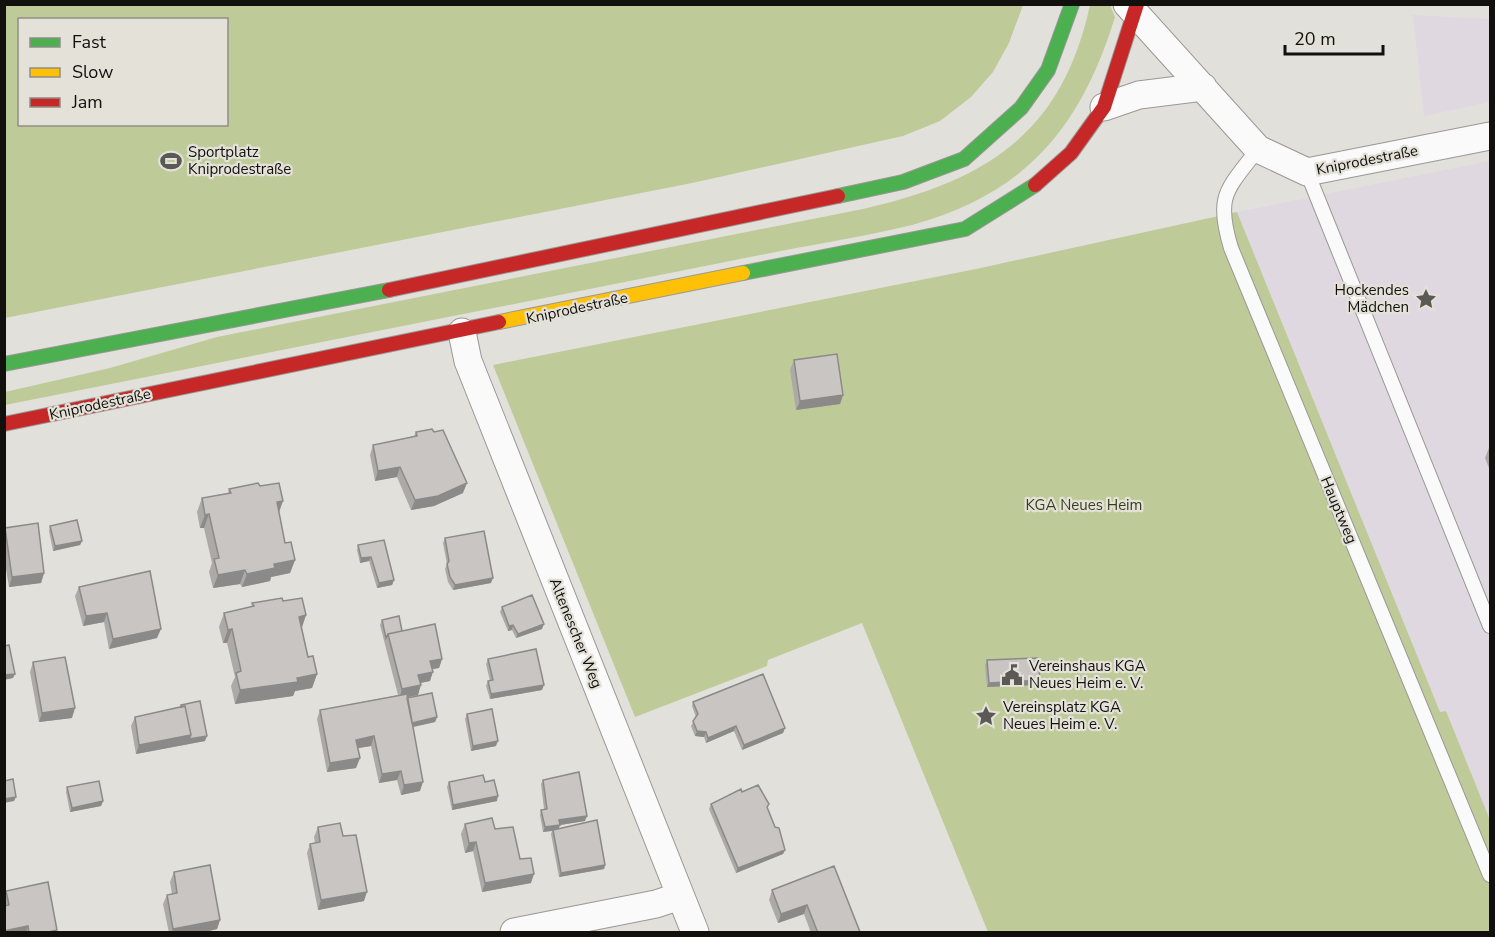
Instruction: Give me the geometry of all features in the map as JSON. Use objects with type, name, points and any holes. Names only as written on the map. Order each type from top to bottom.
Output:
[{"type":"main road","points":[[4,364],[458,277],[903,182],[964,159],[1021,108],[1048,70],[1072,4]]},
{"type":"main road","name":"Kniprodestraße","points":[[4,424],[283,365],[462,332],[965,229],[1030,189],[1071,153],[1104,107],[1133,8]]},
{"type":"street","name":"Kniprodestraße","points":[[1133,8],[1258,149],[1307,172],[1491,136]]},
{"type":"street","points":[[1104,107],[1139,95],[1203,87]]},
{"type":"street","name":"Altenescher Weg","points":[[462,332],[468,361],[695,933]]},
{"type":"street","points":[[514,933],[656,904],[680,896]]},
{"type":"lane","name":"Hauptweg","points":[[1258,149],[1230,185],[1222,205],[1223,221],[1231,248],[1491,874]]},
{"type":"lane","points":[[1307,172],[1491,626]]},
{"type":"shaded area","points":[[1413,15],[1490,19],[1490,102],[1424,116]]},
{"type":"shaded area","points":[[1490,161],[1490,820],[1446,711],[1440,713],[1237,212]]},
{"type":"green space","points":[[5,4],[1023,4],[1009,43],[993,72],[971,97],[940,121],[903,136],[692,183],[5,318]]},
{"type":"green space","points":[[1090,5],[1110,5],[1115,17],[1085,92],[1066,123],[1044,151],[1017,175],[987,195],[952,212],[881,232],[5,405],[5,392],[110,368],[217,337],[863,209],[946,183],[981,166],[1012,145],[1038,119],[1060,87],[1077,50]]},
{"type":"green space","name":"KGA Neues Heim","points":[[1237,212],[1440,712],[1446,711],[1490,820],[1490,932],[988,932],[862,623],[768,660],[767,666],[635,717],[493,365],[976,269]]},
{"type":"building","points":[[837,354],[843,395],[800,401],[794,360]]},
{"type":"building","points":[[432,429],[434,432],[443,430],[467,483],[438,496],[415,500],[400,467],[378,471],[373,445],[417,436],[416,432]]},
{"type":"building","points":[[258,483],[260,486],[279,483],[283,501],[277,502],[285,543],[291,542],[295,560],[274,564],[275,568],[247,574],[245,570],[218,575],[214,559],[219,558],[209,514],[205,515],[202,498],[231,493],[229,489]]},
{"type":"building","points":[[77,520],[82,541],[55,546],[50,526]]},
{"type":"building","points":[[38,523],[44,573],[12,577],[5,528]]},
{"type":"building","points":[[484,531],[493,578],[455,585],[450,577],[447,564],[449,561],[445,538]]},
{"type":"building","points":[[384,540],[394,580],[379,583],[371,557],[361,558],[358,545]]},
{"type":"building","points":[[150,571],[161,629],[113,639],[107,613],[86,616],[79,587]]},
{"type":"building","points":[[532,595],[544,624],[518,634],[513,625],[509,626],[502,607]]},
{"type":"building","points":[[282,598],[283,601],[302,598],[306,615],[299,617],[308,657],[313,656],[317,674],[297,678],[298,682],[240,690],[236,673],[241,671],[232,629],[228,630],[224,613],[254,606],[252,603]]},
{"type":"building","points":[[399,616],[402,631],[388,634],[386,638],[382,620]]},
{"type":"building","points":[[435,624],[442,659],[430,661],[433,672],[418,675],[421,685],[402,689],[388,634]]},
{"type":"building","points":[[9,645],[15,674],[4,675],[4,646]]},
{"type":"building","points":[[536,649],[544,685],[491,694],[488,681],[493,680],[488,659]]},
{"type":"building","points":[[65,657],[75,708],[42,713],[33,662]]},
{"type":"building","name":"Vereinshaus KGA Neues Heim e. V.","points":[[1038,658],[1040,680],[989,683],[987,660]]},
{"type":"building","points":[[763,674],[785,728],[744,745],[736,726],[708,738],[706,732],[697,731],[693,721],[698,714],[693,702]]},
{"type":"building","points":[[432,693],[437,717],[412,723],[407,698]]},
{"type":"building","points":[[407,694],[423,782],[404,785],[401,771],[382,774],[374,736],[356,740],[360,758],[330,763],[320,710]]},
{"type":"building","points":[[200,701],[207,736],[189,739],[191,735],[185,706],[181,705]]},
{"type":"building","points":[[185,706],[191,735],[139,745],[135,717]]},
{"type":"building","points":[[492,709],[498,741],[473,746],[467,714]]},
{"type":"building","points":[[579,772],[587,816],[559,820],[560,825],[545,827],[541,810],[547,809],[543,780]]},
{"type":"building","points":[[483,775],[485,782],[494,780],[498,796],[453,805],[449,782]]},
{"type":"building","points":[[13,779],[16,797],[4,799],[4,781]]},
{"type":"building","points":[[99,781],[103,801],[72,808],[67,787]]},
{"type":"building","points":[[758,785],[769,804],[767,807],[775,827],[779,828],[785,850],[738,868],[711,804],[741,789],[742,792]]},
{"type":"building","points":[[492,818],[495,829],[513,827],[520,859],[531,858],[534,874],[485,883],[476,842],[469,843],[465,824]]},
{"type":"building","points":[[597,820],[605,865],[561,873],[553,830]]},
{"type":"building","points":[[340,823],[343,836],[356,835],[367,892],[321,900],[310,844],[320,842],[318,827]]},
{"type":"building","points":[[210,865],[220,920],[173,929],[167,895],[177,893],[174,872]]},
{"type":"building","points":[[834,866],[860,932],[818,933],[807,905],[781,914],[772,890]]},
{"type":"building","points":[[48,882],[57,930],[29,933],[28,926],[4,931],[4,906],[9,905],[6,891]]},
{"type":"traffic: fast","points":[[838,196],[903,182],[964,159],[1021,108],[1048,70],[1072,4]]},
{"type":"traffic: fast","points":[[743,273],[965,229],[1035,185]]},
{"type":"traffic: fast","points":[[4,364],[389,290]]},
{"type":"traffic: slow","points":[[499,322],[743,273]]},
{"type":"traffic: jam","points":[[1035,185],[1071,153],[1104,107],[1137,4]]},
{"type":"traffic: jam","points":[[389,290],[838,196]]},
{"type":"traffic: jam","points":[[4,424],[499,322]]},
{"type":"place","name":"Sportplatz Kniprodestraße","points":[[171,161]]},
{"type":"place","name":"Hockendes Mädchen","points":[[1426,299]]},
{"type":"place","name":"Vereinshaus KGA Neues Heim e. V.","points":[[1012,675]]},
{"type":"place","name":"Vereinsplatz KGA Neues Heim e. V.","points":[[986,716]]}]
